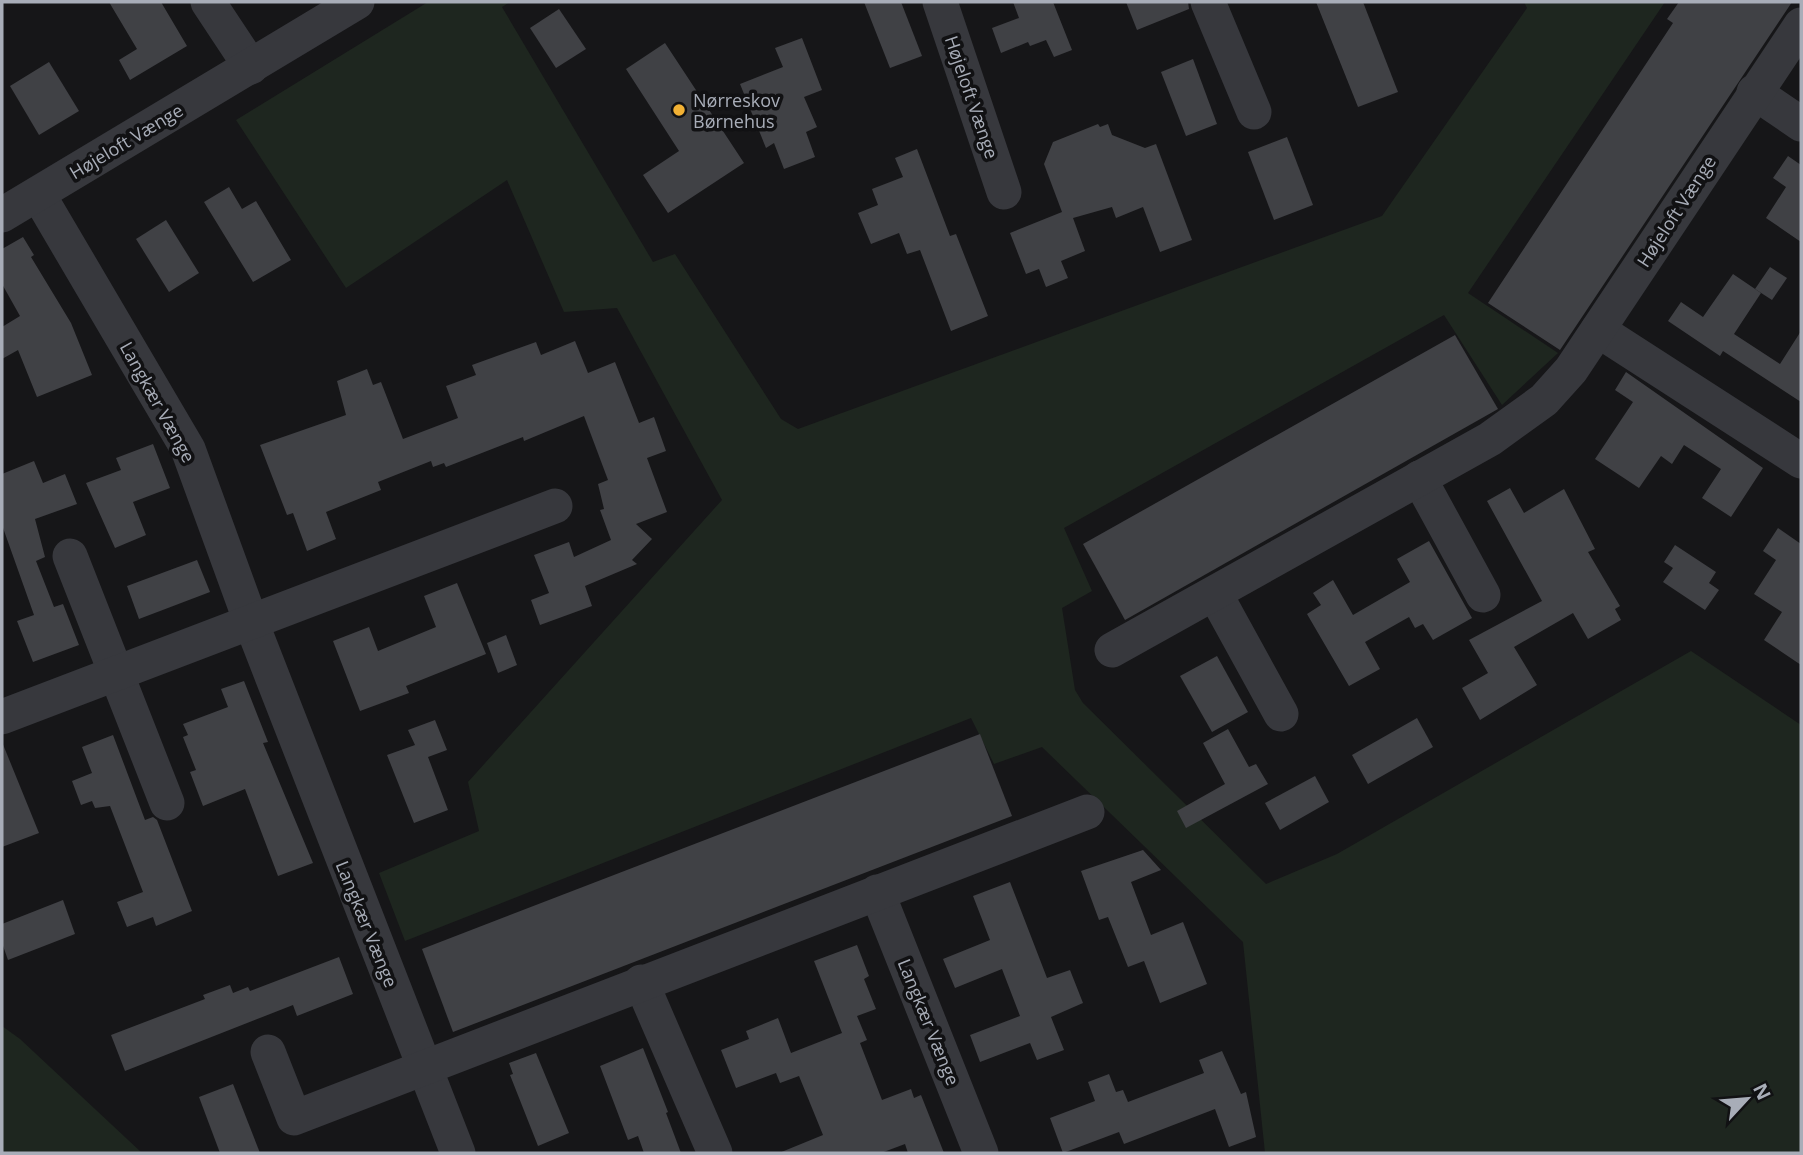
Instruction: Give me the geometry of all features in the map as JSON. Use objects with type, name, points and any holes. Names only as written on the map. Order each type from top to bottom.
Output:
[{"type":"street","points":[[208,2],[251,66]]},
{"type":"street","name":"Højeloft Vænge","points":[[3,211],[38,194],[356,2]]},
{"type":"street","name":"Højeloft Vænge","points":[[940,2],[1004,192]]},
{"type":"street","points":[[1208,2],[1254,112]]},
{"type":"street","name":"Højeloft Vænge","points":[[1112,650],[1490,439],[1544,400],[1571,370],[1801,25]]},
{"type":"street","points":[[1754,92],[1801,124]]},
{"type":"street","name":"Langkær Vænge","points":[[38,194],[188,449],[251,622],[458,1153]]},
{"type":"street","points":[[1598,330],[1801,461]]},
{"type":"street","points":[[1419,478],[1483,595]]},
{"type":"street","points":[[2,717],[555,506]]},
{"type":"street","points":[[70,556],[167,803]]},
{"type":"street","points":[[1215,594],[1281,714]]},
{"type":"street","points":[[268,1052],[294,1118],[641,982],[1087,813]]},
{"type":"street","name":"Langkær Vænge","points":[[877,892],[981,1153]]},
{"type":"street","points":[[641,982],[715,1153]]},
{"type":"shaded area","points":[[428,2],[510,2],[502,7],[653,262],[675,254],[781,419],[798,429],[1382,216],[1527,8],[1524,2],[1665,2],[1468,293],[1558,353],[1502,405],[1444,315],[1064,528],[1092,591],[1062,608],[1075,690],[1083,703],[1266,884],[1337,854],[1691,651],[1801,725],[1801,1153],[1265,1153],[1243,942],[1042,747],[994,764],[971,718],[405,941],[379,873],[479,831],[468,782],[722,500],[617,308],[564,312],[507,180],[346,288],[236,120]]},
{"type":"shaded area","points":[[2,1026],[20,1039],[142,1153],[2,1153]]},
{"type":"building","points":[[109,2],[161,2],[187,46],[130,80],[119,60],[137,49]]},
{"type":"building","points":[[864,2],[901,2],[922,56],[890,68]]},
{"type":"building","points":[[1013,2],[1053,2],[1072,50],[1054,57],[1046,40],[1030,46],[1028,42],[1001,53],[992,28],[1019,18]]},
{"type":"building","points":[[1126,2],[1188,2],[1189,9],[1137,30]]},
{"type":"building","points":[[1316,2],[1363,2],[1398,92],[1358,107]]},
{"type":"building","points":[[1679,2],[1792,2],[1560,350],[1488,303],[1673,23],[1667,19]]},
{"type":"building","points":[[559,9],[586,49],[556,68],[530,28]]},
{"type":"building","points":[[802,38],[822,90],[804,97],[817,127],[806,132],[815,157],[784,169],[774,143],[766,148],[740,84],[783,67],[775,48]]},
{"type":"building","points":[[665,43],[744,163],[668,213],[643,175],[679,151],[626,69]]},
{"type":"building","points":[[1193,59],[1217,124],[1186,136],[1161,72]]},
{"type":"building","points":[[49,62],[79,111],[39,135],[10,86]]},
{"type":"building","points":[[1098,124],[1100,127],[1108,124],[1112,135],[1145,148],[1156,144],[1192,240],[1160,252],[1143,207],[1116,218],[1112,207],[1073,218],[1085,251],[1061,261],[1068,278],[1046,287],[1039,269],[1026,274],[1010,233],[1062,212],[1044,164],[1053,142]]},
{"type":"building","points":[[1287,137],[1313,205],[1274,220],[1248,152]]},
{"type":"building","points":[[917,149],[950,236],[956,234],[988,316],[951,331],[920,250],[907,254],[899,233],[871,244],[858,213],[878,205],[872,189],[903,177],[895,158]]},
{"type":"building","points":[[1788,156],[1801,165],[1801,242],[1766,218],[1786,187],[1773,178]]},
{"type":"building","points":[[229,187],[242,209],[256,201],[291,260],[253,282],[204,202]]},
{"type":"building","points":[[166,220],[199,273],[169,292],[136,239]]},
{"type":"building","points":[[23,237],[34,255],[31,257],[71,323],[92,375],[37,397],[18,350],[2,359],[2,327],[20,316],[2,284],[2,249]]},
{"type":"building","points":[[1770,267],[1787,278],[1772,300],[1755,289]]},
{"type":"building","points":[[1733,274],[1761,293],[1734,334],[1780,364],[1801,331],[1801,402],[1723,351],[1720,356],[1668,321],[1681,302],[1703,317]]},
{"type":"building","points":[[1455,335],[1498,409],[1125,620],[1083,544]]},
{"type":"building","points":[[575,341],[588,373],[615,362],[639,423],[654,417],[666,451],[647,458],[667,512],[636,524],[652,539],[632,560],[637,564],[585,586],[592,606],[540,625],[531,600],[549,593],[534,555],[569,542],[574,557],[611,540],[600,510],[604,509],[598,484],[608,480],[584,416],[524,441],[523,437],[446,467],[444,463],[433,467],[431,461],[378,482],[381,490],[326,512],[336,539],[307,551],[293,513],[287,515],[260,445],[346,415],[337,381],[367,369],[373,385],[381,382],[403,439],[458,418],[446,386],[476,375],[472,365],[536,342],[541,355]]},
{"type":"building","points":[[1626,372],[1763,468],[1731,517],[1702,498],[1721,469],[1684,445],[1672,464],[1661,456],[1639,488],[1595,459],[1633,402],[1615,390]]},
{"type":"building","points":[[153,444],[170,488],[133,502],[146,535],[115,548],[86,483],[121,470],[116,458]]},
{"type":"building","points":[[34,461],[43,483],[65,474],[77,504],[35,519],[45,557],[36,561],[54,607],[63,604],[79,645],[33,662],[17,621],[34,615],[2,525],[2,474]]},
{"type":"building","points":[[1510,488],[1524,513],[1564,489],[1595,549],[1588,552],[1620,606],[1615,609],[1621,620],[1588,639],[1573,613],[1514,647],[1537,685],[1480,720],[1462,688],[1488,673],[1469,640],[1542,601],[1487,501]]},
{"type":"building","points":[[1778,528],[1801,544],[1801,665],[1764,640],[1782,612],[1754,594],[1776,560],[1763,551]]},
{"type":"building","points":[[1429,541],[1472,618],[1433,640],[1423,624],[1415,628],[1409,617],[1365,642],[1380,669],[1349,686],[1307,614],[1321,605],[1313,593],[1333,580],[1353,615],[1410,582],[1397,559]]},
{"type":"building","points":[[1675,545],[1716,572],[1709,583],[1719,590],[1705,610],[1663,582],[1673,568],[1664,562]]},
{"type":"building","points":[[197,560],[210,592],[139,619],[127,586]]},
{"type":"building","points":[[457,583],[486,654],[406,686],[409,693],[360,711],[333,641],[369,627],[378,651],[436,627],[424,596]]},
{"type":"building","points":[[506,635],[517,665],[498,673],[487,643]]},
{"type":"building","points":[[1217,656],[1248,712],[1212,732],[1180,676]]},
{"type":"building","points":[[244,681],[268,742],[263,743],[313,863],[278,876],[245,789],[203,806],[190,772],[196,770],[183,737],[188,735],[183,724],[228,707],[221,689]]},
{"type":"building","points":[[1417,718],[1433,747],[1368,784],[1352,755]]},
{"type":"building","points":[[435,720],[447,750],[428,757],[448,810],[414,823],[387,755],[415,745],[408,730]]},
{"type":"building","points":[[1228,729],[1249,767],[1256,764],[1268,784],[1186,828],[1177,811],[1225,784],[1203,743]]},
{"type":"building","points":[[980,734],[1012,816],[453,1032],[422,949]]},
{"type":"building","points":[[113,735],[145,820],[153,817],[157,820],[192,911],[156,926],[153,917],[127,927],[117,902],[143,892],[110,806],[95,808],[92,801],[81,805],[72,781],[92,773],[82,747]]},
{"type":"building","points":[[2,742],[39,833],[2,847]]},
{"type":"building","points":[[1315,776],[1329,802],[1280,830],[1265,803]]},
{"type":"building","points":[[1143,850],[1161,870],[1131,882],[1151,935],[1183,922],[1207,984],[1160,1003],[1144,961],[1128,967],[1108,917],[1099,920],[1081,871]]},
{"type":"building","points":[[1010,882],[1047,978],[1070,970],[1083,1003],[1051,1017],[1064,1050],[1037,1060],[1030,1043],[980,1062],[970,1035],[1020,1016],[1002,969],[955,988],[943,959],[990,940],[973,896]]},
{"type":"building","points":[[63,900],[75,934],[8,960],[2,943],[2,924]]},
{"type":"building","points":[[857,945],[869,976],[864,979],[876,1009],[857,1016],[867,1040],[860,1043],[882,1100],[911,1089],[914,1098],[921,1095],[944,1153],[908,1153],[905,1144],[881,1153],[779,1153],[823,1135],[799,1076],[780,1083],[776,1073],[736,1088],[721,1050],[749,1039],[746,1031],[778,1018],[791,1053],[842,1033],[814,961]]},
{"type":"building","points":[[339,957],[353,994],[297,1016],[293,1005],[125,1071],[111,1035],[205,999],[203,995],[230,985],[233,993],[248,987],[250,991]]},
{"type":"building","points":[[643,1048],[681,1153],[644,1153],[638,1136],[628,1140],[600,1066]]},
{"type":"building","points":[[1222,1051],[1241,1094],[1246,1092],[1256,1137],[1229,1147],[1215,1109],[1124,1144],[1119,1132],[1063,1153],[1050,1118],[1095,1101],[1088,1082],[1109,1074],[1116,1092],[1123,1090],[1128,1102],[1204,1073],[1199,1060]]},
{"type":"building","points":[[536,1053],[569,1133],[538,1146],[510,1075],[513,1074],[509,1063]]},
{"type":"building","points":[[233,1084],[260,1153],[220,1153],[199,1097]]},
{"type":"place","name":"Nørreskov Børnehus","points":[[679,110]]}]
